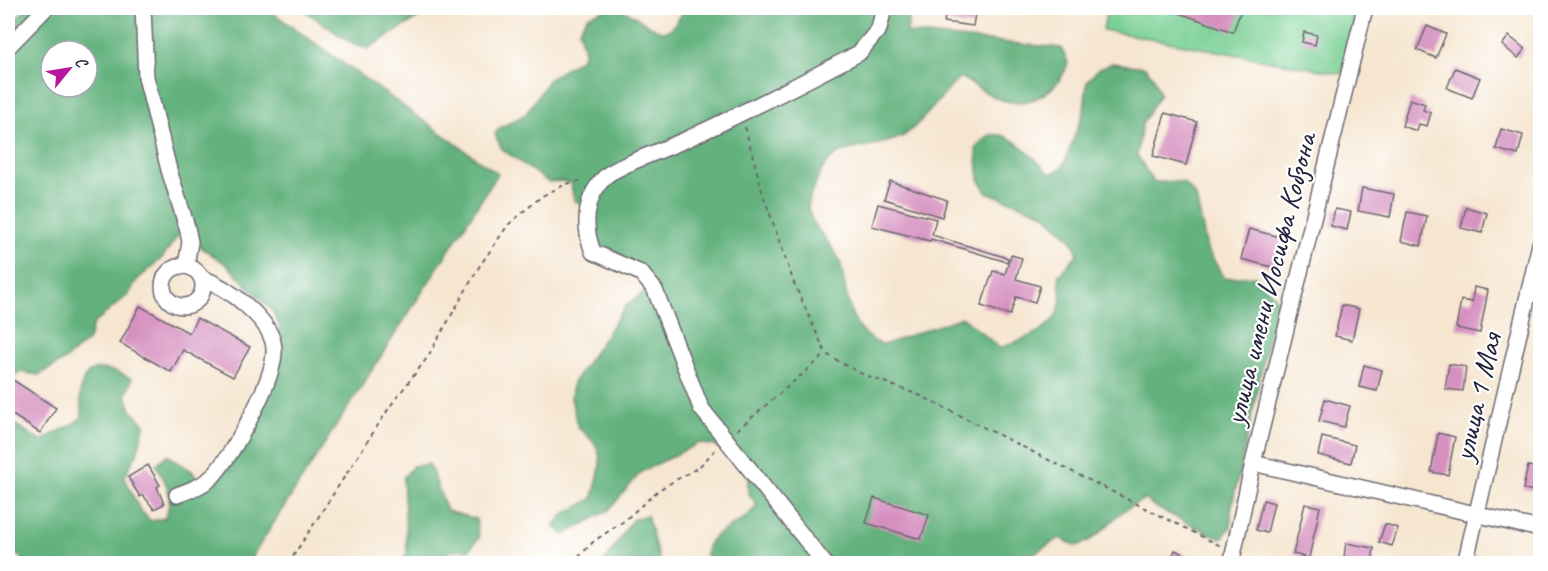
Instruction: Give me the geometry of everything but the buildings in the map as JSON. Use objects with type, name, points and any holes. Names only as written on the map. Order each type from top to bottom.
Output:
[{"type":"street","points":[[8,47],[46,8]]},
{"type":"street","points":[[143,8],[146,77],[169,170],[187,227],[190,242],[186,266]]},
{"type":"street","points":[[825,564],[701,408],[655,290],[641,273],[593,252],[586,234],[586,217],[592,193],[607,175],[741,113],[859,53],[879,29],[884,8]]},
{"type":"street","name":"улица имени Иосифа Кобзона","points":[[1232,558],[1253,463],[1365,8]]},
{"type":"street","name":"улица 1 Мая","points":[[1465,564],[1540,244]]},
{"type":"street","points":[[177,495],[197,488],[212,477],[237,445],[267,380],[274,354],[268,330],[250,309],[216,283],[202,278],[193,268],[177,266],[164,278],[163,287],[171,302],[188,306],[202,295],[202,278]]},
{"type":"street","points":[[1253,463],[1540,529]]},
{"type":"path","points":[[741,113],[778,239],[794,283],[826,354],[860,373],[921,396],[1232,558]]},
{"type":"path","points":[[288,564],[391,405],[427,358],[479,267],[508,225],[542,196],[566,184],[607,175]]},
{"type":"path","points":[[572,564],[594,541],[624,521],[660,489],[699,467],[725,440],[826,354]]},
{"type":"green space","points":[[27,8],[266,8],[498,174],[248,563],[27,563],[8,547],[8,420],[41,441],[82,417],[80,391],[88,373],[102,369],[110,370],[132,379],[126,395],[131,410],[145,424],[137,454],[124,477],[140,510],[151,521],[165,518],[169,503],[168,490],[156,465],[167,455],[192,471],[200,483],[215,483],[280,356],[279,326],[273,312],[227,265],[202,248],[194,236],[179,234],[162,258],[137,280],[129,294],[93,324],[89,339],[65,360],[39,375],[22,372],[8,378],[8,34],[12,23]]},
{"type":"green space","points":[[301,8],[435,8],[367,49],[348,41]]},
{"type":"green space","points":[[610,8],[625,11],[657,30],[665,32],[672,28],[686,8],[910,8],[907,33],[1061,48],[1068,62],[1059,81],[1043,95],[1024,102],[1002,100],[960,77],[909,132],[889,142],[840,153],[822,170],[808,202],[810,216],[840,261],[849,304],[857,324],[863,332],[883,345],[962,317],[1000,348],[1036,333],[1052,321],[1060,304],[1059,275],[1078,253],[1070,238],[1045,214],[986,192],[979,179],[976,148],[986,137],[1003,136],[1021,146],[1050,174],[1063,167],[1084,111],[1087,82],[1097,70],[1112,63],[1145,67],[1154,78],[1160,94],[1142,124],[1137,155],[1153,182],[1183,182],[1196,196],[1207,249],[1224,278],[1255,276],[1277,299],[1231,510],[1231,527],[1221,539],[1157,508],[1144,499],[1121,512],[1097,535],[1083,544],[1076,546],[1060,538],[1031,555],[1001,560],[998,563],[708,563],[707,546],[712,539],[741,521],[757,505],[748,493],[748,476],[740,463],[715,446],[699,443],[641,472],[609,510],[564,535],[554,526],[564,514],[592,499],[600,468],[600,459],[595,444],[578,428],[571,398],[573,383],[627,304],[656,285],[604,250],[597,237],[596,222],[586,209],[574,200],[571,184],[564,181],[548,182],[502,149],[495,135],[498,129],[526,114],[549,79],[582,58],[584,52],[579,30],[588,16]]},
{"type":"green space","points":[[1107,8],[1358,8],[1342,74],[1103,30]]},
{"type":"green space","points":[[429,464],[447,511],[476,519],[479,538],[469,550],[447,553],[438,563],[401,563],[407,554],[403,478],[413,466]]},
{"type":"green space","points":[[647,515],[660,563],[604,563],[632,520]]}]
